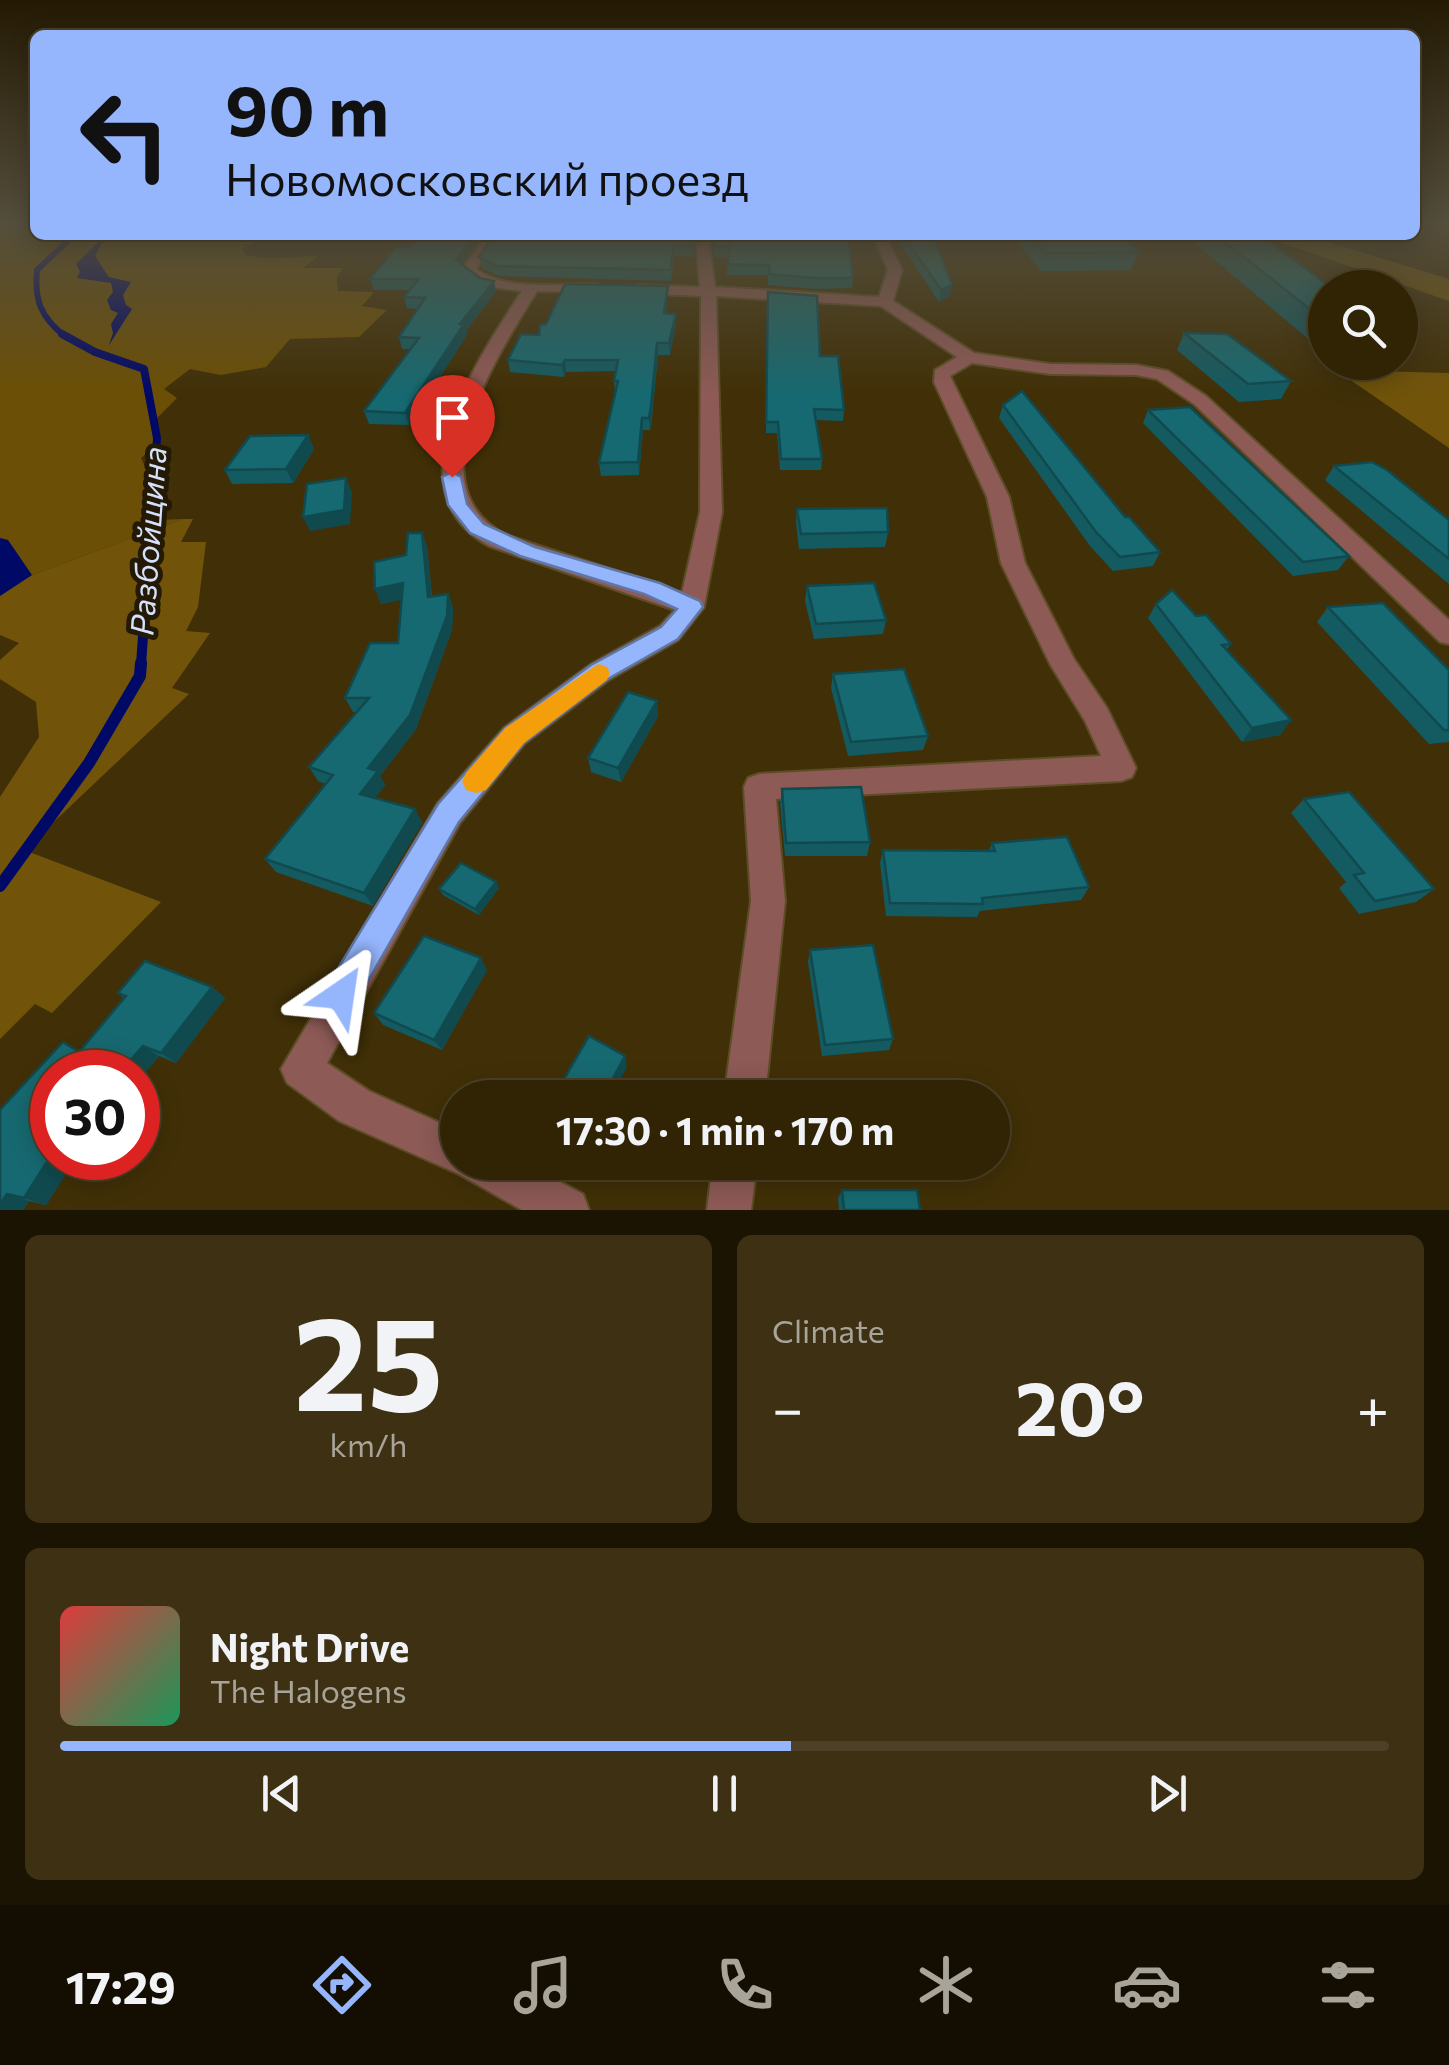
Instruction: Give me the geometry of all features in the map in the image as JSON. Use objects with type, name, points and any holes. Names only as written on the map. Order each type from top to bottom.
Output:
[{"type":"street","points":[[482,280],[532,287],[708,290],[886,302],[969,356],[1011,365],[1136,370],[1162,375],[1200,400],[1449,635]]},
{"type":"street","points":[[440,1145],[354,1106],[301,1069],[448,813],[514,736],[600,672],[669,633],[692,607],[711,512],[707,280]]},
{"type":"street","points":[[886,302],[892,280]]},
{"type":"street","points":[[532,287],[493,349],[465,406],[452,477],[458,505],[477,528],[528,552],[652,588],[692,607]]},
{"type":"street","points":[[746,1080],[768,901],[759,787],[1122,768],[1013,563],[998,497],[943,382],[942,374],[950,366],[969,356]]},
{"type":"street","points":[[510,1180],[567,1210]]},
{"type":"street","points":[[729,1210],[733,1180]]},
{"type":"shaded area","points":[[0,280],[337,280],[338,291],[374,292],[362,306],[387,310],[359,337],[290,339],[266,367],[221,375],[190,369],[164,389],[177,398],[153,422],[159,432],[155,446],[141,458],[159,495],[155,520],[183,519],[32,575],[0,596]]},
{"type":"shaded area","points":[[94,280],[131,282],[123,295],[132,309],[109,345],[111,324],[118,313],[111,310],[107,300],[113,292],[111,283]]},
{"type":"shaded area","points":[[1418,280],[1449,280],[1449,301],[1418,290]]},
{"type":"shaded area","points":[[1418,372],[1449,373],[1449,448],[1350,380],[1418,380]]},
{"type":"shaded area","points":[[183,519],[193,519],[181,542],[206,542],[198,607],[186,631],[210,633],[172,688],[189,694],[24,850],[161,902],[52,1013],[35,1004],[0,1039],[0,797],[39,737],[36,702],[0,679],[0,660],[19,643],[0,635],[0,596],[32,575]]},
{"type":"shaded area","points":[[0,538],[8,540],[32,575],[0,596]]},
{"type":"building","points":[[418,280],[494,281],[460,324],[464,324],[405,413],[364,411],[419,338],[399,337],[425,298],[404,297]]},
{"type":"building","points":[[934,280],[950,280],[952,285],[941,290]]},
{"type":"building","points":[[1274,280],[1308,280],[1308,308]]},
{"type":"building","points":[[565,284],[668,286],[664,313],[676,314],[669,343],[657,343],[651,406],[649,418],[642,418],[638,462],[599,463],[618,381],[614,381],[618,360],[565,360],[562,365],[508,360],[521,334],[539,335],[540,325],[546,324]]},
{"type":"building","points":[[768,292],[817,296],[820,356],[838,356],[844,410],[814,409],[822,459],[781,459],[778,422],[766,422]]},
{"type":"building","points":[[1184,333],[1227,334],[1291,381],[1248,384]]},
{"type":"building","points":[[1022,391],[1125,517],[1160,552],[1120,557],[1096,532],[1003,405]]},
{"type":"building","points":[[1190,407],[1349,556],[1303,562],[1148,410]]},
{"type":"building","points":[[308,435],[286,469],[225,470],[250,436]]},
{"type":"building","points":[[1372,462],[1449,520],[1449,559],[1334,466]]},
{"type":"building","points":[[346,478],[344,510],[303,517],[307,484]]},
{"type":"building","points":[[887,508],[888,532],[801,534],[797,509]]},
{"type":"building","points":[[408,533],[422,533],[428,597],[448,594],[447,616],[410,715],[368,768],[378,771],[360,794],[415,809],[364,893],[265,859],[333,775],[309,767],[369,698],[345,698],[370,643],[398,643],[403,583],[375,589],[374,562],[406,555]]},
{"type":"building","points":[[874,583],[886,620],[816,624],[807,586]]},
{"type":"building","points":[[1172,590],[1196,616],[1206,615],[1231,644],[1222,645],[1291,720],[1252,728],[1156,604]]},
{"type":"building","points":[[1383,603],[1449,670],[1449,730],[1444,730],[1328,607]]},
{"type":"building","points":[[904,669],[928,736],[851,742],[833,674]]},
{"type":"building","points":[[628,692],[657,701],[618,768],[588,758]]},
{"type":"building","points":[[861,787],[870,842],[786,843],[782,789]]},
{"type":"building","points":[[1349,792],[1434,889],[1375,901],[1354,875],[1364,873],[1304,799]]},
{"type":"building","points":[[1067,837],[1089,887],[982,898],[983,904],[890,903],[883,850],[995,851],[992,843]]},
{"type":"building","points":[[461,863],[496,882],[475,909],[439,889]]},
{"type":"building","points":[[424,936],[481,958],[434,1040],[374,1013]]},
{"type":"building","points":[[873,945],[893,1039],[825,1045],[810,950]]},
{"type":"building","points":[[145,961],[212,987],[161,1053],[143,1046],[139,1050],[81,1050],[126,996],[118,993]]},
{"type":"building","points":[[589,1036],[625,1056],[612,1080],[563,1080]]},
{"type":"building","points":[[63,1042],[76,1050],[56,1050]]},
{"type":"building","points":[[30,1078],[30,1180],[35,1180],[24,1198],[7,1194],[0,1204],[0,1110]]},
{"type":"building","points":[[842,1190],[917,1190],[920,1210],[844,1210]]},
{"type":"waterway","name":"Разбойщина","points":[[37,280],[41,308],[64,335]]},
{"type":"waterway","name":"Разбойщина","points":[[64,335],[95,352],[144,369],[157,438],[154,480]]},
{"type":"waterway","name":"Разбойщина","points":[[141,665],[154,478]]},
{"type":"waterway","name":"Разбойщина","points":[[0,886],[89,763],[140,676],[141,663]]},
{"type":"slow traffic","points":[[476,781],[514,736],[598,673]]},
{"type":"route","points":[[341,995],[448,813],[514,736],[600,672],[669,633],[692,607],[652,588],[528,552],[477,528],[458,505],[452,477]]}]
